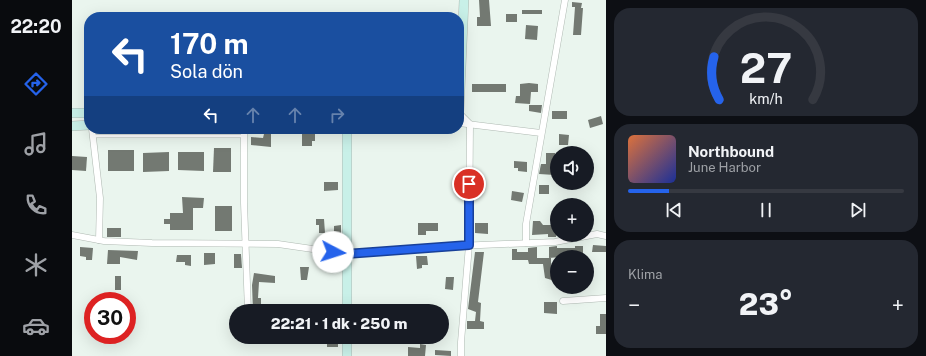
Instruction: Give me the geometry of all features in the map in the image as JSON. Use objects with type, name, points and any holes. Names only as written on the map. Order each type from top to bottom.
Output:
[{"type":"street","points":[[463,12],[464,0]]},
{"type":"street","points":[[526,243],[526,224],[565,0]]},
{"type":"street","points":[[72,113],[84,113]]},
{"type":"street","points":[[461,356],[469,245],[470,124],[464,118]]},
{"type":"street","points":[[464,123],[541,133]]},
{"type":"street","points":[[72,126],[84,125]]},
{"type":"street","points":[[93,134],[100,198],[99,240]]},
{"type":"street","points":[[347,134],[347,304]]},
{"type":"street","points":[[244,136],[248,304]]},
{"type":"street","points":[[72,235],[99,240],[152,243],[278,244],[346,254],[469,245],[555,242],[597,234],[606,236]]},
{"type":"street","points":[[564,302],[606,298]]},
{"type":"street","points":[[347,344],[347,356]]},
{"type":"lane","points":[[168,134],[244,136]]},
{"type":"building","points":[[479,0],[489,0],[491,26],[477,26],[477,17],[480,17]]},
{"type":"building","points":[[572,2],[582,3],[581,35],[573,35],[575,7],[572,7]]},
{"type":"building","points":[[522,10],[542,10],[542,14],[522,14]]},
{"type":"building","points":[[506,14],[517,14],[517,22],[506,22]]},
{"type":"building","points":[[526,25],[538,26],[537,40],[525,39]]},
{"type":"building","points":[[472,84],[506,84],[506,92],[472,92]]},
{"type":"building","points":[[520,84],[538,84],[538,92],[531,92],[530,104],[515,103],[516,96],[520,96]]},
{"type":"building","points":[[529,105],[542,105],[541,113],[529,111]]},
{"type":"building","points":[[552,111],[567,111],[567,119],[552,119]]},
{"type":"building","points":[[601,116],[603,124],[590,128],[588,120]]},
{"type":"building","points":[[264,134],[271,134],[271,147],[251,145],[251,137],[263,138]]},
{"type":"building","points":[[302,134],[315,134],[315,141],[312,141],[312,146],[302,146]]},
{"type":"building","points":[[559,134],[569,135],[568,145],[559,145]]},
{"type":"building","points":[[214,148],[231,148],[231,172],[213,172]]},
{"type":"building","points":[[108,150],[134,150],[134,171],[108,171]]},
{"type":"building","points":[[169,152],[169,171],[143,172],[143,153]]},
{"type":"building","points":[[178,152],[204,152],[204,171],[178,170]]},
{"type":"building","points":[[546,153],[550,153],[550,175],[539,174],[541,164],[546,164]]},
{"type":"building","points":[[72,156],[87,157],[86,171],[72,170]]},
{"type":"building","points":[[514,161],[527,162],[527,172],[518,171],[518,168],[514,168]]},
{"type":"building","points":[[324,182],[338,182],[338,190],[324,191]]},
{"type":"building","points":[[539,185],[549,185],[549,194],[539,194]]},
{"type":"building","points":[[512,191],[524,193],[522,202],[511,200]]},
{"type":"building","points":[[182,197],[204,198],[203,208],[193,208],[193,230],[170,230],[170,224],[164,224],[164,219],[170,219],[170,213],[183,213]]},
{"type":"building","points":[[215,206],[232,206],[232,231],[215,231]]},
{"type":"building","points":[[316,219],[324,219],[325,233],[319,233],[319,225],[316,225]]},
{"type":"building","points":[[533,221],[540,221],[543,225],[550,225],[550,237],[548,237],[548,234],[532,235]]},
{"type":"building","points":[[418,223],[438,223],[438,231],[426,231],[426,235],[418,235]]},
{"type":"building","points":[[475,223],[488,223],[488,234],[475,233]]},
{"type":"building","points":[[341,225],[341,244],[335,243],[336,233],[334,233],[334,226]]},
{"type":"building","points":[[107,228],[121,228],[121,237],[107,237]]},
{"type":"building","points":[[593,245],[606,246],[606,252],[594,252],[594,250],[592,250]]},
{"type":"building","points":[[557,246],[557,248],[575,248],[575,246],[583,246],[583,250],[550,250],[549,258],[549,247]]},
{"type":"building","points":[[80,247],[93,248],[92,260],[86,260],[86,257],[80,256]]},
{"type":"building","points":[[537,247],[537,258],[550,258],[550,280],[545,278],[543,264],[529,264],[528,260],[512,260],[512,249],[517,249],[517,252],[528,252],[528,248]]},
{"type":"building","points":[[108,250],[138,251],[137,260],[120,257],[120,264],[107,264]]},
{"type":"building","points":[[475,252],[484,252],[478,302],[481,303],[480,321],[484,322],[484,329],[467,329],[467,321],[475,321],[476,312],[468,309]]},
{"type":"building","points":[[204,253],[215,253],[215,264],[204,265]]},
{"type":"building","points":[[234,254],[241,254],[242,268],[234,268]]},
{"type":"building","points":[[177,255],[191,255],[191,266],[185,265],[185,262],[176,262]]},
{"type":"building","points":[[416,256],[427,256],[428,265],[422,265],[422,268],[417,269]]},
{"type":"building","points":[[300,267],[309,267],[307,280],[301,280]]},
{"type":"building","points":[[254,273],[275,276],[275,283],[259,282],[258,298],[261,298],[261,304],[253,304],[252,285]]},
{"type":"building","points":[[115,276],[121,276],[121,290],[115,290]]},
{"type":"building","points":[[446,277],[454,277],[453,290],[445,289]]},
{"type":"building","points":[[544,302],[557,302],[557,314],[544,313]]},
{"type":"building","points":[[600,314],[606,314],[606,334],[596,334],[596,326],[600,326]]},
{"type":"building","points":[[327,344],[338,344],[338,347],[327,347]]},
{"type":"building","points":[[420,344],[426,345],[425,356],[408,356],[408,347],[420,348]]},
{"type":"building","points":[[435,350],[451,351],[451,356],[435,355]]},
{"type":"route","points":[[333,252],[346,254],[469,245],[469,184]]}]
